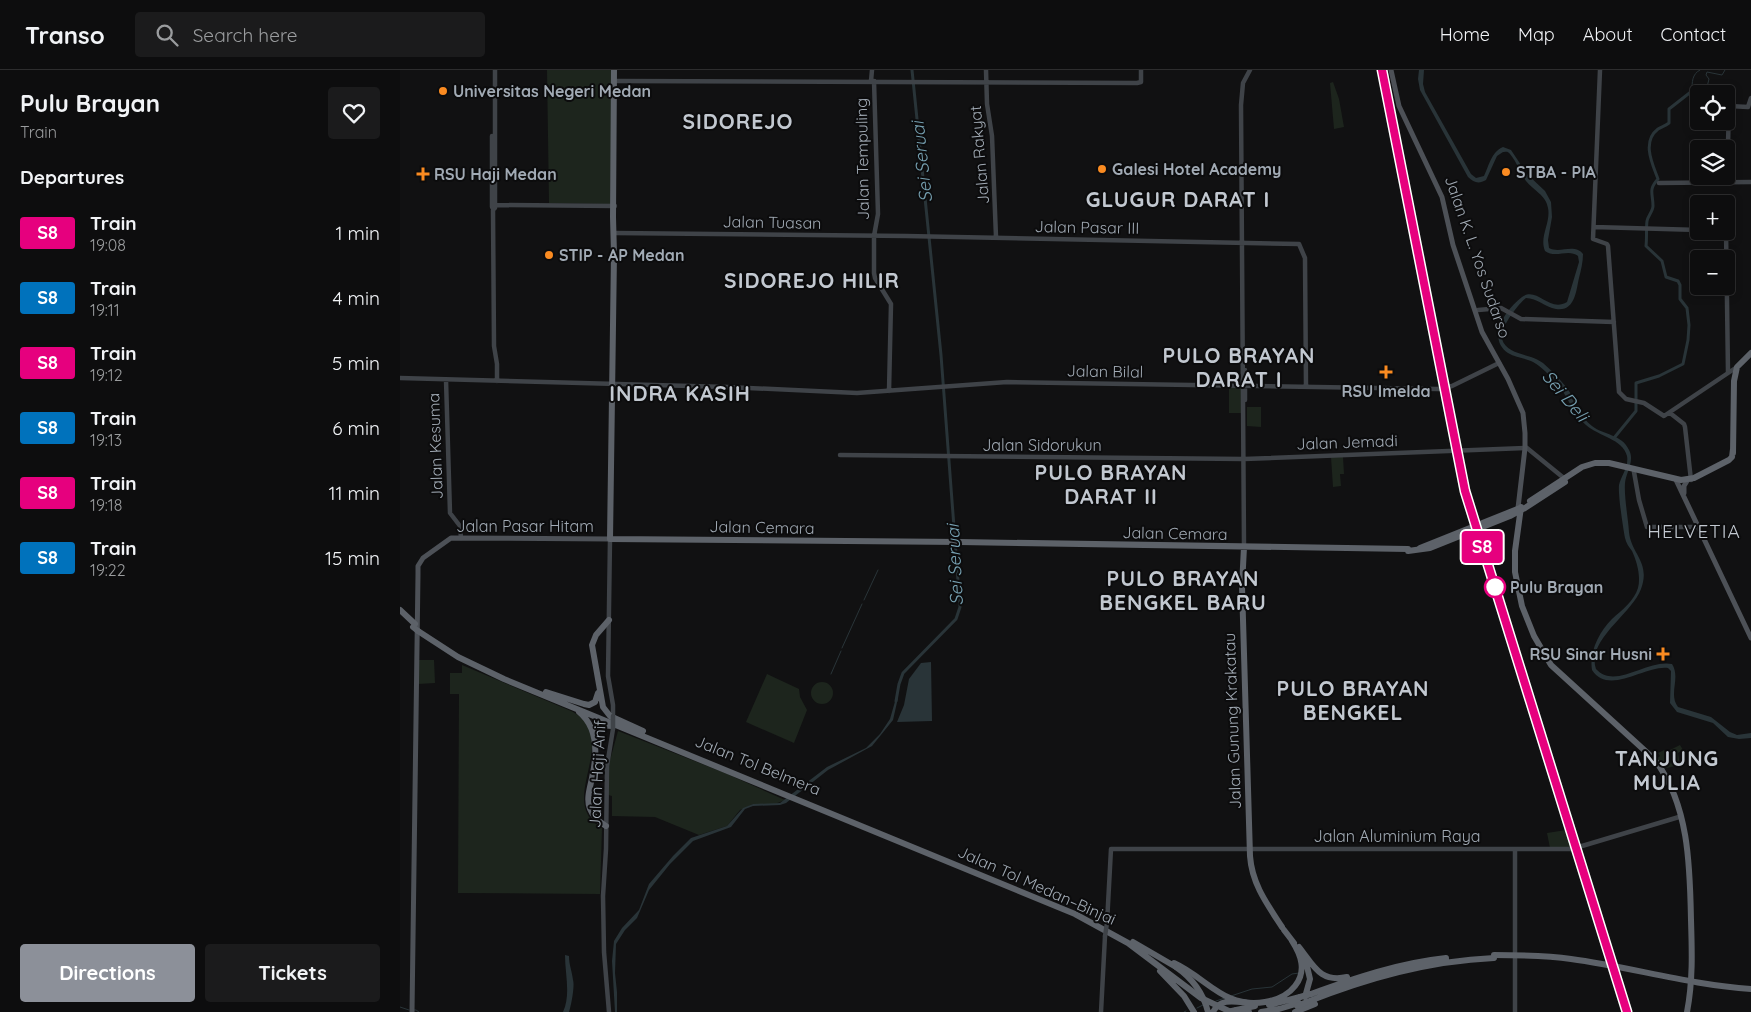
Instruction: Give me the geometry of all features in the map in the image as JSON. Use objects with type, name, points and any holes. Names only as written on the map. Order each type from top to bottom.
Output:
[{"type":"highway","points":[[610,538],[614,230],[612,207],[616,75]]},
{"type":"highway","points":[[1520,509],[1591,464],[1606,462],[1632,471],[1677,481],[1689,480],[1730,458],[1733,449],[1733,395],[1737,367],[1751,352]]},
{"type":"highway","points":[[1407,550],[1430,548],[1510,516],[1525,508],[1565,480]]},
{"type":"highway","name":"Jalan Cemara","points":[[610,538],[1407,550],[1457,536],[1520,509]]},
{"type":"highway","name":"Jalan Cemara","points":[[1492,522],[1510,518],[1520,509]]},
{"type":"highway","name":"Jalan K. L. Yos Sudarso","points":[[1520,509],[1513,552],[1514,582],[1522,613],[1538,649],[1551,668],[1652,759],[1669,786],[1680,817]]},
{"type":"highway","name":"Jalan K. L. Yos Sudarso","points":[[1520,509],[1515,551],[1516,582],[1523,611],[1538,644],[1552,665],[1654,759],[1670,783],[1680,817],[1688,867],[1692,970],[1687,1012]]},
{"type":"highway","points":[[1510,518],[1516,525]]},
{"type":"highway","name":"Jalan Gunung Krakatau","points":[[1245,547],[1244,622],[1250,849]]},
{"type":"highway","name":"Jalan Tol Belmera","points":[[400,612],[416,627],[464,657],[530,688],[658,742],[1068,908],[1114,931]]},
{"type":"highway","points":[[530,688],[582,704],[590,705],[594,703],[598,694],[591,643],[595,634],[609,618]]},
{"type":"highway","points":[[609,618],[596,635],[592,647],[605,712],[674,746]]},
{"type":"highway","points":[[530,688],[576,710],[589,723],[593,734],[596,757],[589,793],[589,804],[594,816],[606,823]]},
{"type":"highway","name":"Jalan Tol Belmera","points":[[530,688],[674,746],[871,830]]},
{"type":"highway","points":[[606,823],[598,819],[590,804],[590,793],[597,763],[595,734],[597,728],[602,725],[608,725],[658,742]]},
{"type":"highway","name":"Jalan Tol Medan–Binjai","points":[[871,830],[1075,914],[1131,943],[1201,998],[1233,1012]]},
{"type":"highway","points":[[1250,849],[1254,879],[1260,894],[1303,958],[1304,971],[1302,982],[1298,989],[1282,1001]]},
{"type":"highway","points":[[1250,849],[1253,870],[1259,887],[1283,929]]},
{"type":"highway","points":[[1114,931],[1131,943],[1176,967],[1195,983],[1204,998],[1208,1012]]},
{"type":"highway","name":"Jalan Tol Medan–Binjai","points":[[1114,931],[1146,952],[1204,997],[1228,1008],[1249,1012]]},
{"type":"highway","points":[[1227,1012],[1272,1000],[1287,994],[1296,985],[1304,971],[1302,962],[1291,941]]},
{"type":"highway","points":[[1291,941],[1318,971],[1328,978],[1340,979],[1418,962],[1482,956],[1494,957]]},
{"type":"highway","points":[[1291,941],[1308,964],[1310,979],[1304,999],[1298,1008]]},
{"type":"highway","points":[[1131,943],[1164,974],[1184,996],[1194,1012]]},
{"type":"highway","points":[[1131,943],[1189,971],[1219,993],[1237,1001],[1253,1004]]},
{"type":"highway","points":[[1309,998],[1398,969],[1450,959],[1482,956]]},
{"type":"highway","points":[[1309,998],[1405,970],[1450,962],[1494,957],[1528,956],[1568,958],[1751,991]]},
{"type":"highway","points":[[1261,1012],[1298,1008],[1309,998],[1392,968]]},
{"type":"highway","points":[[1278,1012],[1298,1008],[1405,970]]},
{"type":"highway","points":[[1164,974],[1181,997],[1189,1012]]},
{"type":"highway","points":[[1213,1012],[1216,1006],[1222,1002],[1253,1004],[1282,1001],[1298,1008]]},
{"type":"main road","points":[[1392,70],[1398,102],[1424,155]]},
{"type":"main road","name":"Jalan K. L. Yos Sudarso","points":[[1424,155],[1445,198],[1451,230]]},
{"type":"main road","name":"Jalan K. L. Yos Sudarso","points":[[1424,155],[1442,197],[1477,311],[1500,363],[1516,392],[1525,420],[1526,448],[1520,509]]},
{"type":"main road","points":[[1684,496],[1684,486],[1689,480]]},
{"type":"main road","points":[[1677,481],[1751,638]]},
{"type":"main road","name":"Jalan Pasar Hitam","points":[[412,1011],[418,567],[422,558],[450,538],[610,538]]},
{"type":"street","points":[[493,70],[494,346],[497,381]]},
{"type":"street","name":"Jalan Tempuling","points":[[872,70],[878,214],[874,236],[874,277],[891,304],[889,392]]},
{"type":"street","name":"Jalan Rakyat","points":[[986,70],[985,82],[992,136],[996,238]]},
{"type":"street","points":[[616,75],[913,82],[1140,83],[1141,70]]},
{"type":"street","name":"Jalan Gunung Krakatau","points":[[1245,547],[1242,243],[1244,83],[1250,70]]},
{"type":"street","points":[[1600,70],[1594,240],[1604,242],[1608,246],[1618,389],[1624,397],[1647,404],[1662,416],[1670,413],[1737,367]]},
{"type":"street","points":[[1728,140],[1728,106],[1748,107],[1751,98]]},
{"type":"street","points":[[1735,182],[1751,182]]},
{"type":"street","points":[[1659,183],[1690,183]]},
{"type":"street","points":[[493,207],[612,207]]},
{"type":"street","points":[[1594,227],[1690,230]]},
{"type":"street","name":"Jalan Tuasan","points":[[614,230],[928,236]]},
{"type":"street","name":"Jalan Pasar III","points":[[928,236],[1299,244],[1305,258],[1306,387]]},
{"type":"street","points":[[1727,240],[1728,372]]},
{"type":"street","points":[[1477,311],[1498,308],[1521,319],[1614,322]]},
{"type":"street","name":"Jalan Bilal","points":[[400,378],[613,383],[857,393],[1013,382],[1244,387],[1444,388],[1500,363]]},
{"type":"street","name":"Jalan Kesuma","points":[[446,380],[450,513],[459,524],[461,538]]},
{"type":"street","points":[[1670,413],[1684,424],[1685,427],[1689,480]]},
{"type":"street","points":[[1526,448],[1565,480]]},
{"type":"street","name":"Jalan Jemadi","points":[[1245,459],[1526,448]]},
{"type":"street","name":"Jalan Sidorukun","points":[[840,454],[948,457],[1245,459]]},
{"type":"street","points":[[1632,471],[1647,526],[1698,527]]},
{"type":"street","points":[[450,538],[460,529]]},
{"type":"street","name":"Jalan Haji Anif","points":[[609,1012],[603,902],[607,766],[613,729],[613,705],[608,676],[610,538]]},
{"type":"street","name":"Jalan Aluminium Raya","points":[[1101,1012],[1111,849],[1576,849],[1680,817]]},
{"type":"street","points":[[1515,849],[1515,1012]]},
{"type":"shaded area","points":[[547,70],[613,70],[610,204],[549,203]]},
{"type":"shaded area","points":[[1419,70],[1424,70],[1423,84],[1425,92],[1471,174],[1476,178],[1484,176],[1491,160],[1499,149],[1503,147],[1511,150],[1527,174],[1545,191],[1551,202],[1552,217],[1548,240],[1549,248],[1553,250],[1575,249],[1583,254],[1577,289],[1571,304],[1562,309],[1556,309],[1534,299],[1526,298],[1510,317],[1503,329],[1502,339],[1509,349],[1538,360],[1547,366],[1574,398],[1582,415],[1588,422],[1596,429],[1622,441],[1631,454],[1631,462],[1625,483],[1626,501],[1630,540],[1642,565],[1644,572],[1643,580],[1636,598],[1603,638],[1595,658],[1596,669],[1604,675],[1612,676],[1662,664],[1672,664],[1675,675],[1674,697],[1678,707],[1711,717],[1730,732],[1737,735],[1751,733],[1751,738],[1739,739],[1728,737],[1713,723],[1677,712],[1670,703],[1671,671],[1668,668],[1659,668],[1617,680],[1599,677],[1592,670],[1592,656],[1599,636],[1607,624],[1631,601],[1639,583],[1637,564],[1625,538],[1619,496],[1619,485],[1626,468],[1627,456],[1621,446],[1581,421],[1560,387],[1545,371],[1533,362],[1508,353],[1502,347],[1499,340],[1501,324],[1505,316],[1522,297],[1533,295],[1554,304],[1567,302],[1579,262],[1578,256],[1570,253],[1553,254],[1545,251],[1543,240],[1548,219],[1547,204],[1542,196],[1526,181],[1515,160],[1508,152],[1503,152],[1497,156],[1486,180],[1477,182],[1472,181],[1468,177],[1420,90]]},
{"type":"shaded area","points":[[1333,82],[1339,99],[1344,127],[1334,129],[1330,83]]},
{"type":"shaded area","points":[[1229,387],[1241,388],[1242,413],[1229,413]]},
{"type":"shaded area","points":[[1247,407],[1261,407],[1261,427],[1247,426]]},
{"type":"shaded area","points":[[1331,457],[1343,457],[1344,474],[1340,474],[1341,486],[1333,487]]},
{"type":"shaded area","points":[[417,660],[434,660],[435,683],[418,684]]},
{"type":"shaded area","points":[[931,662],[932,721],[897,722],[904,705],[909,679],[921,663]]},
{"type":"shaded area","points":[[462,665],[571,711],[584,721],[591,733],[592,746],[584,803],[589,817],[602,828],[600,894],[458,893],[459,694],[450,694],[450,673],[462,673]]},
{"type":"shaded area","points":[[767,674],[799,689],[800,697],[807,710],[794,743],[746,722]]},
{"type":"shaded area","points":[[822,682],[830,685],[833,693],[830,701],[822,704],[814,701],[811,693],[814,685]]},
{"type":"shaded area","points":[[896,698],[898,698],[893,720],[872,746],[828,770],[786,803],[753,806],[745,809],[731,827],[693,841],[670,864],[649,890],[637,918],[625,930],[616,944],[617,1012],[615,1012],[612,961],[614,941],[622,928],[639,910],[649,884],[673,856],[691,838],[727,826],[743,808],[753,804],[780,803],[827,767],[866,748],[880,734],[890,719]]},
{"type":"shaded area","points":[[618,731],[725,773],[785,800],[775,804],[753,804],[740,810],[727,826],[699,835],[655,817],[612,816],[612,796],[608,795],[609,764]]},
{"type":"shaded area","points":[[1680,745],[1683,750],[1678,753],[1680,765],[1662,769],[1655,760],[1660,756],[1658,753],[1664,750],[1666,752]]},
{"type":"shaded area","points":[[1566,830],[1572,848],[1550,848],[1547,833]]},
{"type":"shaded area","points":[[565,955],[569,956],[573,983],[569,1012],[563,1012],[567,999]]},
{"type":"waterway","name":"Sei Seruai","points":[[896,701],[903,673],[956,619],[960,607],[941,355],[912,70]]},
{"type":"waterway","points":[[1700,70],[1692,81],[1692,91],[1707,87],[1709,79],[1706,75],[1707,72],[1722,75],[1725,70]]},
{"type":"waterway","points":[[1614,438],[1636,411],[1636,383],[1659,376],[1683,364],[1689,325],[1687,308],[1680,299],[1680,285],[1678,281],[1666,277],[1662,261],[1646,246],[1648,219],[1653,208],[1652,189],[1658,179],[1651,160],[1650,140],[1658,129],[1669,123],[1669,109],[1690,93]]},
{"type":"waterway","points":[[864,600],[878,570]]},
{"type":"waterway","points":[[842,648],[862,604]]},
{"type":"waterway","points":[[831,674],[841,651]]},
{"type":"waterway","points":[[1231,996],[1252,989],[1272,987],[1292,974],[1299,973]]},
{"type":"waterway","points":[[1216,1001],[1225,998]]},
{"type":"waterway","points":[[1197,1008],[1203,1005]]},
{"type":"waterway","points":[[400,1007],[409,1010]]},
{"type":"waterway","points":[[413,1010],[419,1012]]},
{"type":"railway","points":[[1382,70],[1465,491],[1627,1012]]},
{"type":"train","name":"S8","points":[[1382,70],[1462,480],[1514,654],[1627,1012]]},
{"type":"place","name":"Universitas Negeri Medan","points":[[443,91]]},
{"type":"place","name":"Galesi Hotel Academy","points":[[1102,169]]},
{"type":"place","name":"STBA - PIA","points":[[1506,172]]},
{"type":"place","name":"RSU Haji Medan","points":[[423,174]]},
{"type":"place","name":"STIP - AP Medan","points":[[549,255]]},
{"type":"place","name":"RSU Imelda","points":[[1386,372]]},
{"type":"place","name":"Pulu Brayan","points":[[1495,587]]},
{"type":"place","name":"RSU Sinar Husni","points":[[1663,654]]},
{"type":"district","name":"SIDOREJO","points":[[738,122]]},
{"type":"district","name":"GLUGUR DARAT I","points":[[1178,200]]},
{"type":"district","name":"SIDOREJO HILIR","points":[[812,281]]},
{"type":"district","name":"PULO BRAYAN DARAT I","points":[[1239,368]]},
{"type":"district","name":"INDRA KASIH","points":[[680,394]]},
{"type":"district","name":"PULO BRAYAN DARAT II","points":[[1111,485]]},
{"type":"district","name":"HELVETIA","points":[[1694,531]]},
{"type":"district","name":"PULO BRAYAN BENGKEL BARU","points":[[1183,591]]},
{"type":"district","name":"PULO BRAYAN BENGKEL","points":[[1353,701]]},
{"type":"district","name":"TANJUNG MULIA","points":[[1667,771]]},
{"type":"water label","name":"Sei Deli","points":[[1565,396]]}]
